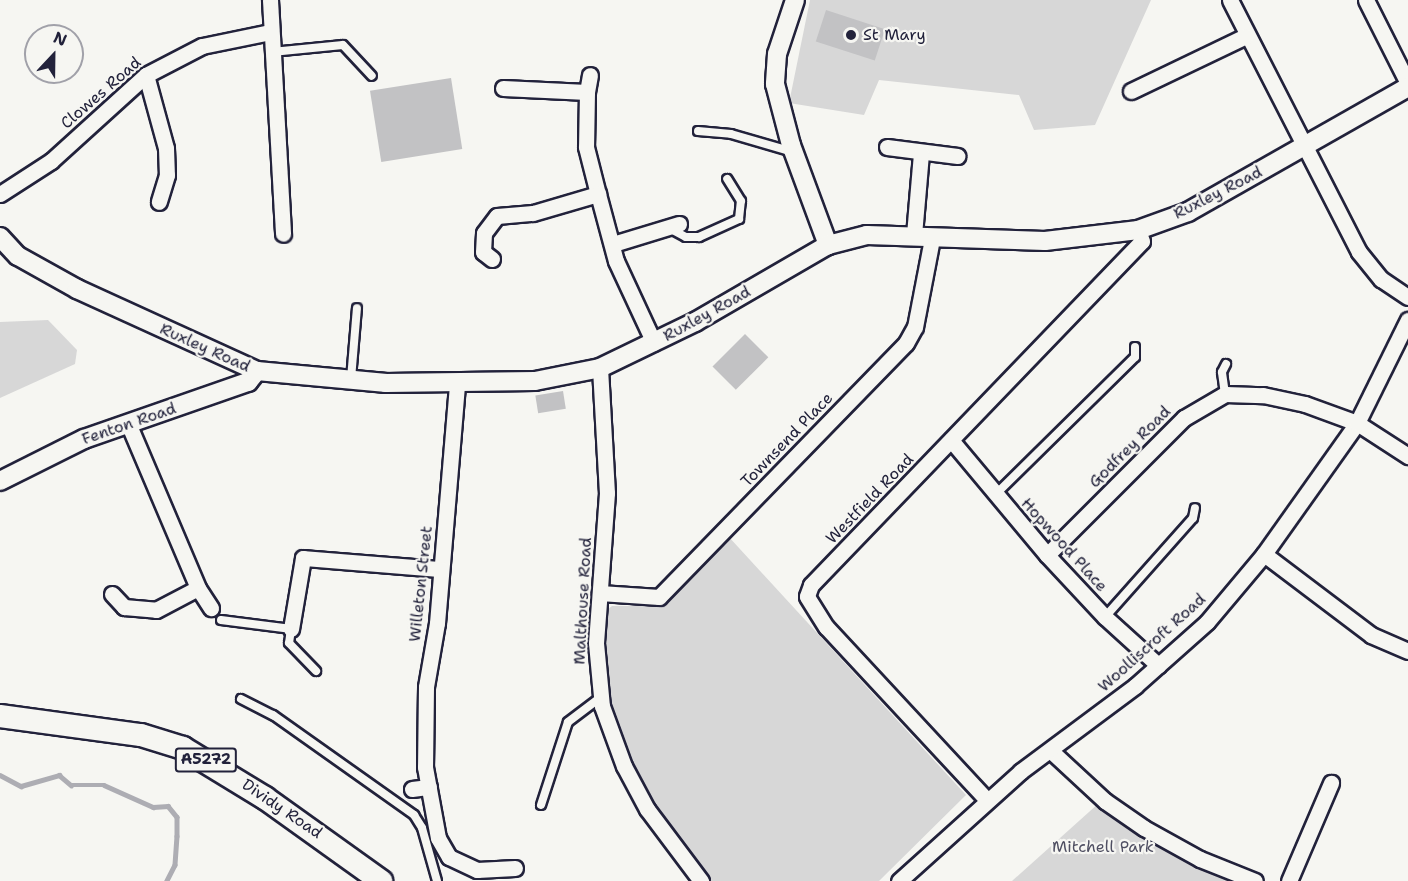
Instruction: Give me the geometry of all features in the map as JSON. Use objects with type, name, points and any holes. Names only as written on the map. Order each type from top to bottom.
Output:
[{"type":"main road","name":"Dividy Road","points":[[0,716],[141,735],[183,748],[265,798],[381,881]]},
{"type":"street","points":[[270,0],[283,234]]},
{"type":"street","points":[[795,0],[777,54],[775,84],[794,153],[828,245]]},
{"type":"street","points":[[1230,0],[1246,36],[1364,260],[1381,279],[1408,297]]},
{"type":"street","points":[[1366,0],[1408,85]]},
{"type":"street","name":"Clowes Road","points":[[0,194],[51,161],[146,75],[202,46],[270,32]]},
{"type":"street","points":[[1131,91],[1246,36]]},
{"type":"street","points":[[146,75],[166,148],[167,175],[159,202]]},
{"type":"street","points":[[590,75],[586,92],[586,147],[598,194],[628,289],[654,344]]},
{"type":"street","name":"Ruxley Road","points":[[0,237],[18,256],[77,289],[257,372],[351,380],[457,385],[535,381],[600,368],[654,344],[828,245],[867,235],[1045,241],[1138,230],[1188,212],[1306,147],[1408,85]]},
{"type":"street","points":[[503,88],[586,92]]},
{"type":"street","points":[[887,147],[957,156]]},
{"type":"street","name":"Townsend Place","points":[[600,593],[659,597],[906,343],[915,327],[923,237],[921,153]]},
{"type":"street","points":[[492,259],[483,252],[484,232],[497,216],[533,213],[598,194]]},
{"type":"street","points":[[613,244],[673,225]]},
{"type":"street","name":"Westfield Road","points":[[987,800],[826,627],[807,597],[811,585],[1142,241],[1138,230]]},
{"type":"street","name":"Woolliscroft Road","points":[[900,881],[987,800],[1158,665],[1207,622],[1264,554],[1357,423],[1408,320]]},
{"type":"street","name":"Malthouse Road","points":[[600,368],[607,493],[596,644],[601,697],[624,766],[646,809],[701,881]]},
{"type":"street","name":"Fenton Road","points":[[0,481],[84,439],[248,382],[257,372]]},
{"type":"street","name":"Willeton Street","points":[[457,385],[437,623],[426,687],[423,732],[429,787],[442,849],[467,868],[498,876],[515,868]]},
{"type":"street","points":[[1225,394],[1263,395],[1305,404],[1357,423],[1408,456]]},
{"type":"street","name":"Godfrey Road","points":[[1047,555],[1184,418],[1225,394]]},
{"type":"street","points":[[128,423],[198,588],[211,608]]},
{"type":"street","name":"Hopwood Place","points":[[951,440],[1047,555],[1105,617],[1158,665]]},
{"type":"street","points":[[1264,554],[1371,635],[1408,651]]},
{"type":"street","points":[[291,629],[303,558],[441,569]]},
{"type":"street","points":[[112,594],[124,608],[156,610],[198,588]]},
{"type":"street","points":[[1051,751],[1105,801],[1144,828],[1200,859],[1256,881]]},
{"type":"street","points":[[1289,881],[1331,783]]},
{"type":"street","points":[[412,789],[429,787]]},
{"type":"lane","points":[[272,52],[343,45],[372,76]]},
{"type":"lane","points":[[698,131],[731,134],[794,153]]},
{"type":"lane","points":[[673,225],[686,237],[699,237],[739,219],[741,201],[727,179]]},
{"type":"lane","points":[[351,380],[357,308]]},
{"type":"lane","points":[[996,494],[1136,357],[1135,347]]},
{"type":"lane","points":[[1225,394],[1222,372],[1227,364]]},
{"type":"lane","points":[[1105,617],[1193,518],[1195,508]]},
{"type":"lane","points":[[221,620],[291,629],[289,643],[316,671]]},
{"type":"lane","points":[[541,805],[568,722],[601,697]]},
{"type":"lane","points":[[241,699],[273,715],[414,815],[422,828],[437,881]]},
{"type":"green space","points":[[810,0],[1151,0],[1095,125],[1034,130],[1019,95],[879,80],[864,115],[789,103]]},
{"type":"green space","points":[[48,320],[77,350],[75,364],[0,398],[0,322]]},
{"type":"green space","points":[[728,536],[966,795],[879,881],[709,881],[656,811],[630,760],[613,717],[607,683],[607,610],[612,606],[661,606]]},
{"type":"green space","name":"Mitchell Park","points":[[1099,803],[1247,881],[1012,881]]},
{"type":"building","name":"St Mary","points":[[826,10],[885,29],[875,61],[816,41]]},
{"type":"building","points":[[451,78],[462,149],[381,162],[370,91]]},
{"type":"building","points":[[745,334],[768,357],[736,390],[712,367]]},
{"type":"building","points":[[563,391],[566,409],[538,413],[535,395]]},
{"type":"waterway","points":[[0,775],[21,786],[59,775],[71,785],[104,785],[153,807],[168,806],[177,817],[177,836],[175,865],[167,881]]},
{"type":"place","name":"St Mary","points":[[851,35]]}]
